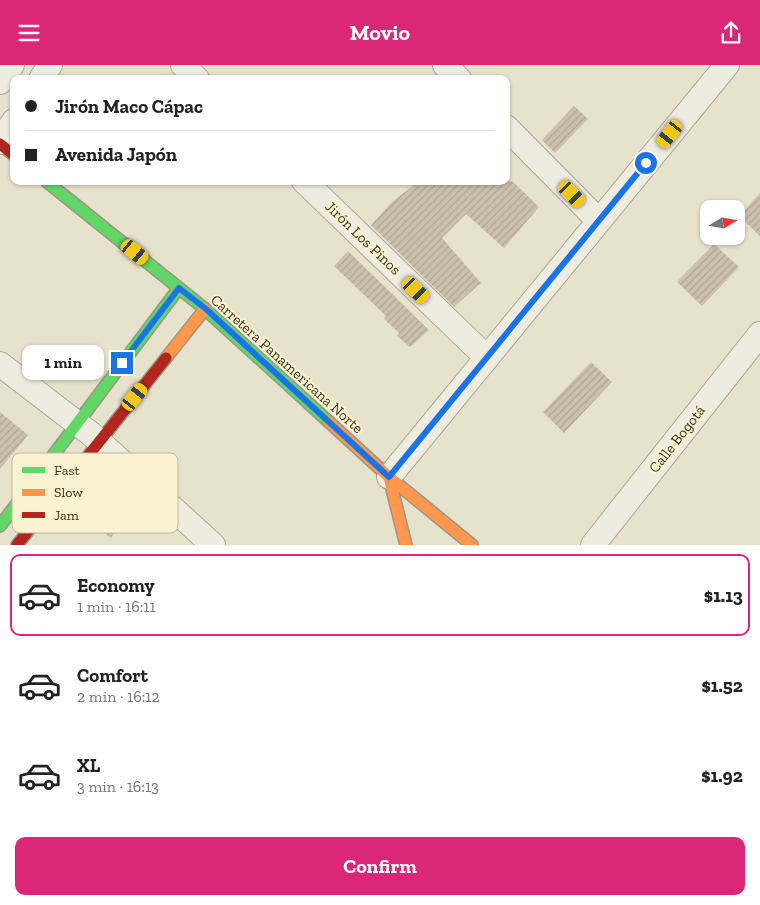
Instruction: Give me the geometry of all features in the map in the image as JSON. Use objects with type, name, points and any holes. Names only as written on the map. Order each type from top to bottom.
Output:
[{"type":"main road","points":[[0,143],[10,152]]},
{"type":"main road","name":"Carretera Panamericana Norte","points":[[51,185],[206,309],[389,477],[472,545]]},
{"type":"main road","points":[[55,453],[179,288]]},
{"type":"main road","points":[[90,453],[206,309]]},
{"type":"main road","points":[[389,477],[406,545]]},
{"type":"main road","points":[[0,526],[12,510]]},
{"type":"main road","points":[[17,545],[27,533]]},
{"type":"street","points":[[0,82],[12,65]]},
{"type":"street","points":[[183,65],[193,75]]},
{"type":"street","points":[[445,65],[455,75]]},
{"type":"street","points":[[389,477],[598,221],[716,69]]},
{"type":"street","points":[[0,143],[10,127]]},
{"type":"street","points":[[510,131],[598,221]]},
{"type":"street","name":"Jirón Los Pinos","points":[[308,185],[487,358]]},
{"type":"street","name":"Calle Bogotá","points":[[593,545],[760,334]]},
{"type":"street","points":[[0,364],[111,453]]},
{"type":"street","points":[[178,513],[213,545]]},
{"type":"building","points":[[574,106],[588,119],[555,153],[542,140]]},
{"type":"building","points":[[510,181],[512,181],[539,207],[504,248],[466,214],[442,238],[481,283],[454,307],[371,225],[392,202],[414,185],[510,185]]},
{"type":"building","points":[[760,193],[760,236],[745,222],[745,209]]},
{"type":"building","points":[[713,245],[739,267],[702,306],[677,282]]},
{"type":"building","points":[[348,251],[429,330],[410,347],[397,336],[399,333],[384,319],[386,316],[334,266]]},
{"type":"building","points":[[591,362],[612,382],[564,433],[543,412]]},
{"type":"building","points":[[0,412],[28,435],[0,469]]},
{"type":"building","points":[[104,533],[115,533],[111,538]]},
{"type":"traffic: fast","points":[[51,185],[205,309],[329,422]]},
{"type":"traffic: fast","points":[[55,453],[179,288]]},
{"type":"traffic: fast","points":[[0,526],[12,510]]},
{"type":"traffic: slow","points":[[166,358],[205,309]]},
{"type":"traffic: slow","points":[[329,422],[389,477],[472,545]]},
{"type":"traffic: slow","points":[[389,477],[406,545]]},
{"type":"traffic: jam","points":[[0,144],[10,152]]},
{"type":"traffic: jam","points":[[90,453],[166,358]]},
{"type":"traffic: jam","points":[[17,545],[27,533]]},
{"type":"route","points":[[122,363],[179,288],[206,309],[389,477],[646,163]]}]
